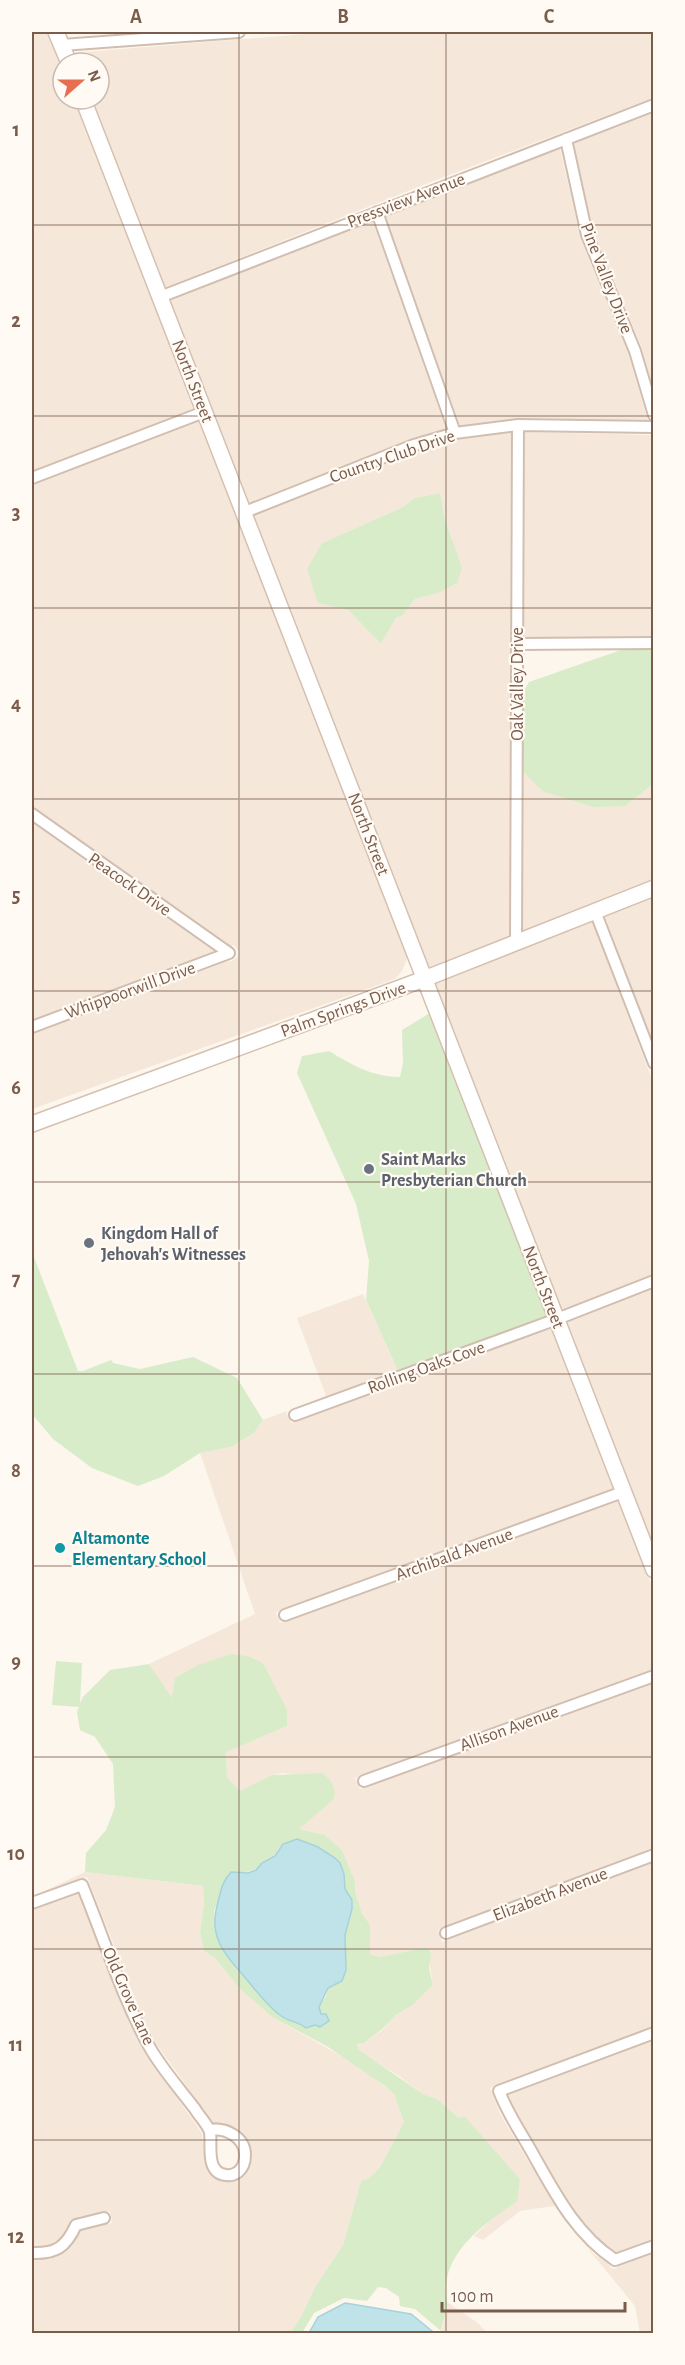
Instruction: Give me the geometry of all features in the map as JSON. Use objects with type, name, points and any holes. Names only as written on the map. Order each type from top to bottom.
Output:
[{"type":"street","points":[[59,38],[239,32]]},
{"type":"street","name":"Pressview Avenue","points":[[160,297],[654,105]]},
{"type":"street","name":"North Street","points":[[88,111],[654,1570]]},
{"type":"street","name":"Pine Valley Drive","points":[[566,139],[587,235],[635,351],[654,415]]},
{"type":"street","points":[[377,212],[455,433]]},
{"type":"street","points":[[32,478],[204,412]]},
{"type":"street","name":"Country Club Drive","points":[[244,512],[414,445],[455,433],[518,425],[654,427]]},
{"type":"street","name":"Oak Valley Drive","points":[[516,942],[518,425]]},
{"type":"street","points":[[517,644],[654,643]]},
{"type":"street","name":"Peacock Drive","points":[[32,814],[229,953]]},
{"type":"street","name":"Palm Springs Drive","points":[[32,1124],[424,979],[654,888]]},
{"type":"street","points":[[595,911],[654,1063]]},
{"type":"street","name":"Whippoorwill Drive","points":[[32,1027],[229,953]]},
{"type":"street","name":"Rolling Oaks Cove","points":[[295,1415],[654,1281]]},
{"type":"street","name":"Archibald Avenue","points":[[285,1615],[623,1492]]},
{"type":"street","name":"Allison Avenue","points":[[364,1781],[654,1676]]},
{"type":"street","name":"Elizabeth Avenue","points":[[446,1934],[654,1855]]},
{"type":"street","name":"Old Grove Lane","points":[[32,1903],[82,1885],[135,2017],[150,2048],[210,2130]]},
{"type":"street","points":[[654,2033],[499,2091],[506,2110],[577,2227],[601,2251],[615,2260],[654,2246]]},
{"type":"street","points":[[220,2128],[229,2132],[238,2139],[245,2150],[246,2157],[243,2166],[237,2173],[228,2176],[216,2171],[211,2156],[210,2130],[220,2128]]},
{"type":"street","points":[[32,2253],[52,2252],[69,2241],[76,2225],[104,2218]]},
{"type":"shaded area","points":[[32,32],[49,32],[57,51],[51,51],[51,111],[81,111],[195,408],[32,471]]},
{"type":"shaded area","points":[[329,32],[653,32],[653,98],[431,182],[164,288],[95,111],[111,111],[111,51],[96,51]]},
{"type":"shaded area","points":[[653,111],[653,389],[642,348],[593,233],[574,143]]},
{"type":"shaded area","points":[[560,148],[580,237],[628,353],[648,421],[525,418],[460,426],[385,215]]},
{"type":"shaded area","points":[[372,220],[446,429],[412,439],[249,503],[169,300]]},
{"type":"shaded area","points":[[200,420],[406,951],[407,959],[396,978],[387,982],[32,1109],[32,1034],[230,962],[238,957],[239,952],[234,945],[231,946],[32,806],[32,484]]},
{"type":"shaded area","points":[[511,432],[509,938],[429,970],[253,515],[416,451],[456,439]],"holes":[[[439,493],[452,538],[438,593],[415,599],[402,616],[396,618],[381,644],[348,610],[322,543],[401,508],[415,498]]]},
{"type":"shaded area","points":[[525,432],[653,435],[653,637],[524,637]]},
{"type":"shaded area","points":[[523,772],[542,791],[625,806],[653,784],[653,881],[522,933]]},
{"type":"shaded area","points":[[32,823],[215,952],[32,1021]]},
{"type":"shaded area","points":[[653,895],[653,1043],[604,914]]},
{"type":"shaded area","points":[[591,919],[653,1082],[653,1275],[561,1311],[433,982]]},
{"type":"shaded area","points":[[653,1288],[653,1550],[566,1323]]},
{"type":"shaded area","points":[[363,1294],[398,1371],[296,1407],[326,1396],[297,1318]]},
{"type":"shaded area","points":[[553,1328],[614,1489],[276,1612],[280,1623],[619,1501],[653,1589],[653,1669],[355,1778],[360,1789],[653,1682],[653,1848],[438,1930],[442,1942],[653,1862],[653,2027],[490,2088],[500,2114],[559,2212],[554,2206],[520,2211],[483,2240],[474,2236],[491,2220],[459,2118],[437,2099],[423,2094],[365,2055],[359,2050],[357,2044],[364,2043],[380,2032],[397,2014],[413,2005],[433,1985],[429,1960],[422,1948],[380,1957],[370,1954],[370,1943],[355,1891],[355,1881],[342,1850],[325,1835],[299,1829],[326,1805],[315,1773],[306,1776],[283,1773],[272,1775],[240,1792],[227,1777],[226,1751],[287,1726],[263,1663],[172,1699],[149,1664],[255,1614],[200,1453],[231,1447],[254,1433],[263,1420],[286,1411],[291,1423]]},
{"type":"shaded area","points":[[85,1872],[203,1886],[204,1902],[200,1932],[204,1951],[215,1958],[240,1989],[272,2017],[359,2066],[394,2094],[404,2122],[380,2167],[369,2178],[361,2181],[343,2245],[315,2287],[301,2317],[290,2333],[32,2333],[32,2259],[56,2257],[72,2246],[81,2230],[112,2223],[110,2211],[79,2217],[70,2223],[63,2237],[50,2246],[32,2246],[32,1910],[78,1893],[128,2019],[144,2051],[202,2133],[205,2164],[210,2174],[225,2182],[239,2179],[250,2167],[252,2156],[251,2147],[245,2136],[223,2122],[213,2123],[157,2045],[141,2014],[87,1877],[32,1897]]},
{"type":"shaded area","points":[[653,2040],[653,2239],[616,2253],[606,2247],[583,2223],[562,2192],[508,2095]]},
{"type":"shaded area","points":[[584,2244],[611,2268],[616,2269],[619,2265],[653,2252],[653,2333],[640,2333],[635,2306]]},
{"type":"shaded area","points":[[447,2302],[478,2323],[487,2333],[441,2334]]},
{"type":"green space","points":[[440,493],[444,516],[462,568],[457,583],[438,593],[415,599],[402,616],[396,618],[381,644],[348,610],[318,603],[307,569],[322,543],[401,508],[415,498]]},
{"type":"green space","points":[[621,650],[653,650],[653,784],[625,806],[593,807],[542,791],[523,772],[523,692],[529,682]]},
{"type":"green space","points":[[430,1013],[548,1316],[398,1371],[366,1300],[369,1261],[356,1204],[297,1073],[302,1056],[329,1051],[372,1072],[400,1077],[403,1063],[402,1030]]},
{"type":"green space","points":[[32,1252],[78,1371],[111,1360],[113,1363],[140,1369],[193,1357],[237,1378],[263,1420],[254,1433],[231,1447],[200,1453],[164,1476],[138,1486],[92,1468],[53,1439],[32,1414]]},
{"type":"green space","points":[[231,1654],[248,1656],[263,1663],[287,1710],[287,1726],[226,1752],[227,1777],[240,1791],[272,1775],[323,1773],[333,1785],[333,1800],[299,1829],[325,1835],[342,1850],[355,1881],[355,1891],[362,1914],[370,1925],[370,1954],[380,1957],[422,1948],[429,1949],[431,1954],[429,1968],[433,1985],[413,2005],[397,2014],[380,2031],[364,2043],[357,2044],[359,2050],[423,2094],[437,2099],[459,2118],[465,2117],[520,2179],[517,2201],[472,2236],[455,2258],[446,2285],[447,2307],[441,2331],[415,2309],[400,2306],[399,2297],[386,2288],[378,2287],[367,2301],[344,2298],[314,2313],[302,2333],[290,2333],[301,2317],[315,2287],[343,2245],[361,2181],[369,2178],[380,2167],[404,2122],[394,2094],[328,2047],[272,2017],[240,1989],[215,1958],[204,1951],[200,1932],[204,1902],[203,1886],[85,1872],[86,1853],[106,1830],[115,1807],[113,1764],[95,1737],[80,1730],[77,1712],[79,1707],[52,1705],[56,1661],[82,1663],[80,1703],[83,1697],[110,1670],[149,1664],[172,1698],[175,1678],[198,1665]],"holes":[[[279,1848],[344,1874],[345,1889],[352,1900],[352,1910],[345,1935],[342,1981],[328,1988],[319,2007],[321,2014],[300,2023],[282,2018],[236,1969],[218,1941],[214,1911],[240,1872],[251,1871],[262,1865],[273,1857]]]},
{"type":"water","points":[[297,1839],[318,1847],[340,1863],[344,1874],[345,1889],[352,1900],[345,1935],[346,1970],[342,1981],[328,1988],[319,2007],[321,2014],[326,2014],[329,2021],[320,2027],[315,2025],[306,2028],[284,2018],[273,2009],[228,1958],[215,1928],[215,1916],[221,1890],[231,1872],[248,1873],[256,1870],[262,1863],[275,1856],[283,1844]]},
{"type":"water","points":[[345,2303],[411,2314],[432,2333],[309,2333],[318,2317]]},
{"type":"place","name":"Saint Marks Presbyterian Church","points":[[369,1169]]},
{"type":"place","name":"Kingdom Hall of Jehovah's Witnesses","points":[[89,1243]]},
{"type":"place","name":"Altamonte Elementary School","points":[[60,1548]]}]
